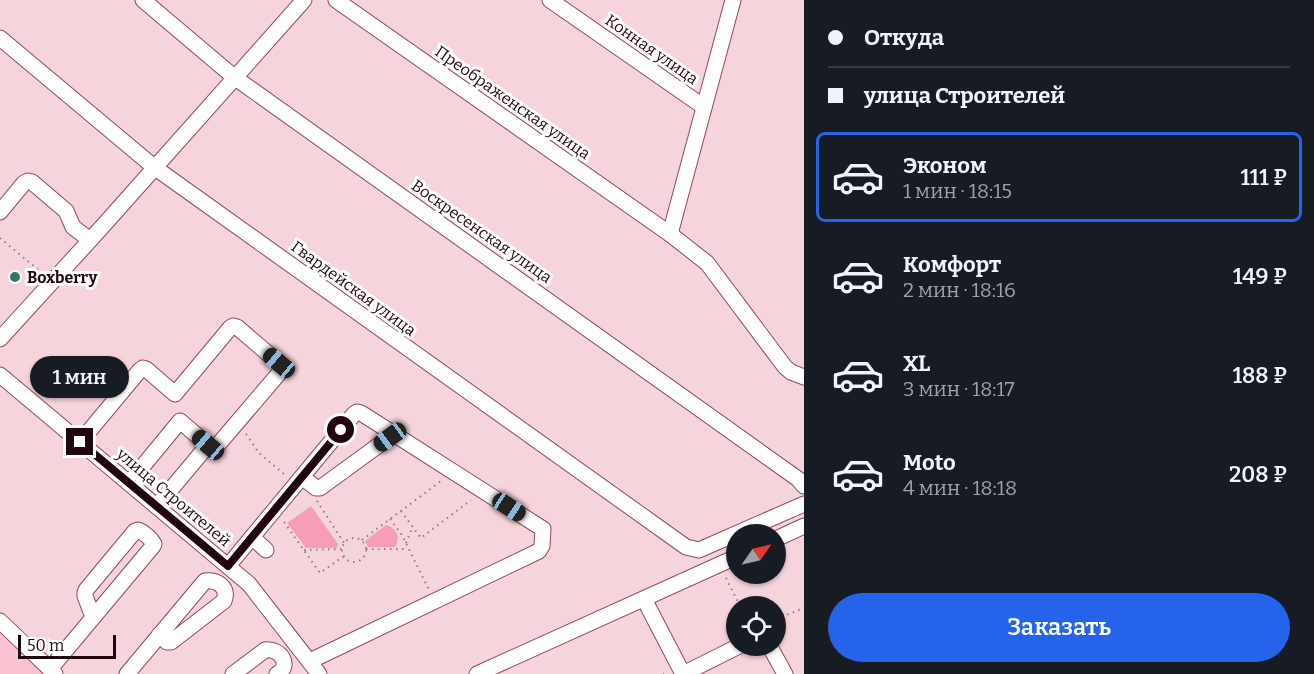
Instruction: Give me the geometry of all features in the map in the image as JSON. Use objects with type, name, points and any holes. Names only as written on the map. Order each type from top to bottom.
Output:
[{"type":"street","name":"Воскресенская улица","points":[[143,0],[234,77],[798,478],[804,486]]},
{"type":"street","points":[[0,339],[304,0]]},
{"type":"street","name":"Преображенская улица","points":[[336,0],[670,234],[707,263],[785,367],[791,372],[804,376]]},
{"type":"street","name":"Конная улица","points":[[550,0],[704,107]]},
{"type":"street","points":[[670,234],[733,0]]},
{"type":"street","name":"Гвардейская улица","points":[[0,38],[154,167],[686,547],[699,550],[804,504]]},
{"type":"street","points":[[0,212],[24,183],[32,182],[66,211],[73,227],[90,240]]},
{"type":"street","points":[[80,442],[143,368],[175,394],[180,421],[214,448],[281,371],[281,367],[237,327],[233,326],[175,394]]},
{"type":"street","name":"улица Строителей","points":[[0,375],[249,584],[320,674]]},
{"type":"street","points":[[228,566],[357,412],[540,527],[543,532],[541,549],[310,661]]},
{"type":"street","points":[[129,483],[180,421]]},
{"type":"street","points":[[302,477],[316,488],[320,488],[394,434]]},
{"type":"street","points":[[157,506],[208,445]]},
{"type":"street","points":[[786,534],[804,526]]},
{"type":"street","points":[[0,621],[53,671],[93,617],[153,546],[152,541],[140,531],[135,531],[86,590],[85,596],[93,617]]},
{"type":"street","points":[[252,537],[266,549]]},
{"type":"street","points":[[477,674],[726,561]]},
{"type":"street","points":[[644,599],[683,674],[726,652]]},
{"type":"street","points":[[127,674],[159,635]]},
{"type":"street","points":[[233,674],[269,649],[277,652],[283,659],[283,668],[277,674]]},
{"type":"street","points":[[775,656],[785,674]]},
{"type":"path","points":[[0,238],[52,282]]},
{"type":"path","points":[[362,540],[441,481]]},
{"type":"path","points":[[401,511],[421,538],[471,500]]},
{"type":"path","points":[[390,519],[402,535],[431,595]]},
{"type":"path","points":[[284,522],[320,573],[344,556]]},
{"type":"path","points":[[406,543],[412,526],[416,522]]},
{"type":"path","points":[[357,538],[362,540],[366,549],[362,559],[351,561],[344,556],[342,549],[347,540],[357,538]]},
{"type":"path","points":[[304,550],[342,549]]},
{"type":"path","points":[[366,549],[409,549]]},
{"type":"path","points":[[719,564],[735,596]]},
{"type":"path","points":[[786,615],[804,608]]},
{"type":"shaded area","points":[[311,506],[338,544],[337,548],[306,548],[287,523]]},
{"type":"shaded area","points":[[386,525],[393,528],[397,534],[398,540],[395,547],[368,547],[365,541]]},
{"type":"shaded area","points":[[0,629],[47,674],[0,674]]},
{"type":"place","name":"Boxberry","points":[[15,277]]},
{"type":"route","points":[[80,442],[228,566],[341,430]]}]
